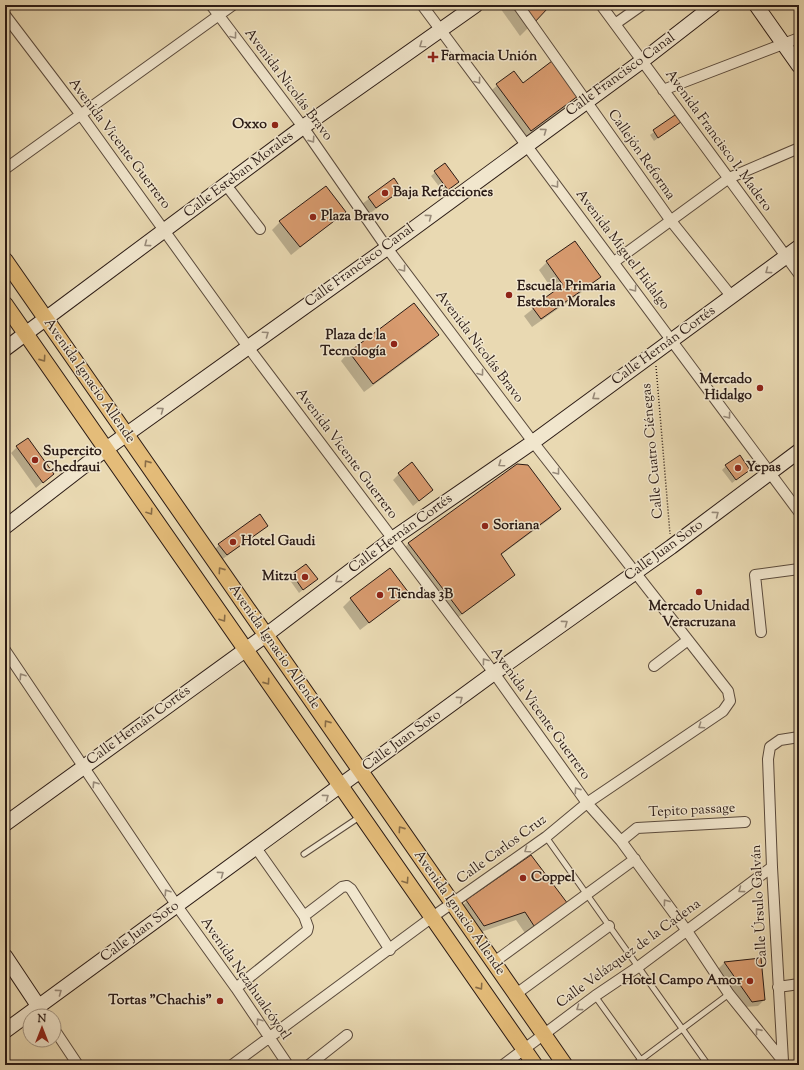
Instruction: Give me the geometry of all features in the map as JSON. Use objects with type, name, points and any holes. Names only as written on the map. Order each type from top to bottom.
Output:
[{"type":"main road","name":"Calle Esteban Morales","points":[[5,349],[46,320],[303,127],[476,5]]},
{"type":"main road","name":"Calle Francisco Canal","points":[[5,527],[106,449],[387,248],[586,100],[642,61],[714,5]]},
{"type":"main road","points":[[756,5],[799,66]]},
{"type":"main road","name":"Calle Hernán Cortés","points":[[5,824],[83,766],[266,635],[392,539],[533,442],[799,247]]},
{"type":"main road","name":"Avenida Ignacio Allende","points":[[5,260],[565,1065]]},
{"type":"main road","name":"Avenida Ignacio Allende","points":[[5,304],[362,816],[431,918],[535,1065]]},
{"type":"main road","name":"Calle Juan Soto","points":[[47,1008],[177,906],[494,673],[671,547],[799,451]]},
{"type":"main road","points":[[5,956],[39,1008]]},
{"type":"main road","name":"Calle Juan Soto","points":[[5,1031],[22,1022]]},
{"type":"street","name":"Avenida Nicolás Bravo","points":[[211,5],[303,127],[387,248],[533,442],[728,690],[730,700]]},
{"type":"street","points":[[5,169],[233,5]]},
{"type":"street","name":"Avenida Miguel Hidalgo","points":[[422,5],[799,512]]},
{"type":"street","name":"Callejón Reforma","points":[[518,5],[671,221],[732,297]]},
{"type":"street","name":"Avenida Francisco I. Madero","points":[[601,5],[799,274]]},
{"type":"street","points":[[615,24],[642,5]]},
{"type":"street","name":"Avenida Vicente Guerrero","points":[[5,15],[166,230],[248,347],[494,673],[586,803],[621,841],[635,859],[687,931],[729,994],[781,1064]]},
{"type":"street","points":[[663,90],[799,38]]},
{"type":"street","points":[[614,262],[729,178],[799,148]]},
{"type":"street","points":[[226,185],[260,229]]},
{"type":"street","points":[[762,632],[755,575],[799,569]]},
{"type":"street","points":[[654,666],[688,640]]},
{"type":"street","name":"Avenida Nezahualcóyotl","points":[[5,650],[177,906],[236,988],[288,1065]]},
{"type":"street","name":"Calle Carlos Cruz","points":[[232,1065],[390,950],[431,918],[546,837],[586,803],[724,711],[730,700]]},
{"type":"street","name":"Calle Úrsulo Galván","points":[[781,1064],[768,759],[770,747],[780,740],[799,737]]},
{"type":"street","name":"Tepito passage","points":[[621,841],[637,828],[643,827],[745,822]]},
{"type":"street","points":[[236,988],[307,931],[308,928],[304,916],[256,848]]},
{"type":"street","points":[[494,962],[635,859]]},
{"type":"street","name":"Calle Velázquez de la Cadena","points":[[503,1065],[544,1033],[638,967],[772,867]]},
{"type":"street","points":[[304,916],[342,887],[347,886],[390,950]]},
{"type":"street","points":[[516,994],[609,926]]},
{"type":"street","points":[[778,987],[799,984]]},
{"type":"street","points":[[309,1065],[347,1035]]},
{"type":"street","points":[[62,1041],[78,1065]]},
{"type":"lane","points":[[304,854],[362,816]]},
{"type":"lane","points":[[546,837],[708,1065]]},
{"type":"lane","points":[[634,1065],[729,994]]},
{"type":"lane","points":[[595,996],[641,1060]]},
{"type":"path","name":"Calle Cuatro Ciénegas","points":[[655,353],[671,547]]},
{"type":"building","points":[[520,5],[548,5],[548,8],[533,24]]},
{"type":"building","points":[[552,61],[578,96],[531,131],[496,84],[514,71],[523,83]]},
{"type":"building","points":[[675,115],[681,122],[658,138],[653,130]]},
{"type":"building","points":[[445,163],[459,182],[448,190],[434,171]]},
{"type":"building","name":"Baja Refacciones","points":[[394,178],[402,190],[376,208],[368,197]]},
{"type":"building","name":"Plaza Bravo","points":[[326,186],[346,212],[300,247],[279,221]]},
{"type":"building","points":[[575,241],[601,277],[541,319],[532,307],[563,285],[546,261]]},
{"type":"building","name":"Plaza de la Tecnología","points":[[414,303],[439,335],[373,384],[349,352]]},
{"type":"building","name":"Supercito Chedraui","points":[[28,438],[54,474],[43,483],[16,446]]},
{"type":"building","name":"Yepas","points":[[740,455],[750,470],[736,480],[725,465]]},
{"type":"building","points":[[412,462],[433,490],[419,501],[398,473]]},
{"type":"building","name":"Soriana","points":[[517,464],[528,465],[561,509],[501,554],[515,575],[462,614],[408,543]]},
{"type":"building","points":[[260,514],[268,526],[227,555],[218,544]]},
{"type":"building","name":"Mitzu","points":[[306,564],[318,579],[303,590],[292,574]]},
{"type":"building","name":"Tiendas 3B","points":[[390,568],[409,593],[369,623],[350,598]]},
{"type":"building","name":"Coppel","points":[[531,855],[568,904],[536,929],[525,912],[484,926],[466,900]]},
{"type":"building","name":"Hotel Campo Amor","points":[[761,958],[765,1000],[752,1002],[724,962]]},
{"type":"place","name":"Farmacia Unión","points":[[433,57]]},
{"type":"place","name":"Oxxo","points":[[275,125]]},
{"type":"place","name":"Baja Refacciones","points":[[385,193]]},
{"type":"place","name":"Plaza Bravo","points":[[313,217]]},
{"type":"place","name":"Escuela Primaria Esteban Morales","points":[[509,295]]},
{"type":"place","name":"Plaza de la Tecnología","points":[[394,344]]},
{"type":"place","name":"Mercado Hidalgo","points":[[760,388]]},
{"type":"place","name":"Supercito Chedraui","points":[[35,460]]},
{"type":"place","name":"Yepas","points":[[738,468]]},
{"type":"place","name":"Soriana","points":[[485,526]]},
{"type":"place","name":"Hotel Gaudi","points":[[233,542]]},
{"type":"place","name":"Mitzu","points":[[305,577]]},
{"type":"place","name":"Mercado Unidad Veracruzana","points":[[699,592]]},
{"type":"place","name":"Tiendas 3B","points":[[380,595]]},
{"type":"place","name":"Coppel","points":[[523,878]]},
{"type":"place","name":"Hotel Campo Amor","points":[[750,981]]},
{"type":"place","name":"Tortas \"Chachis\"","points":[[220,1001]]}]
